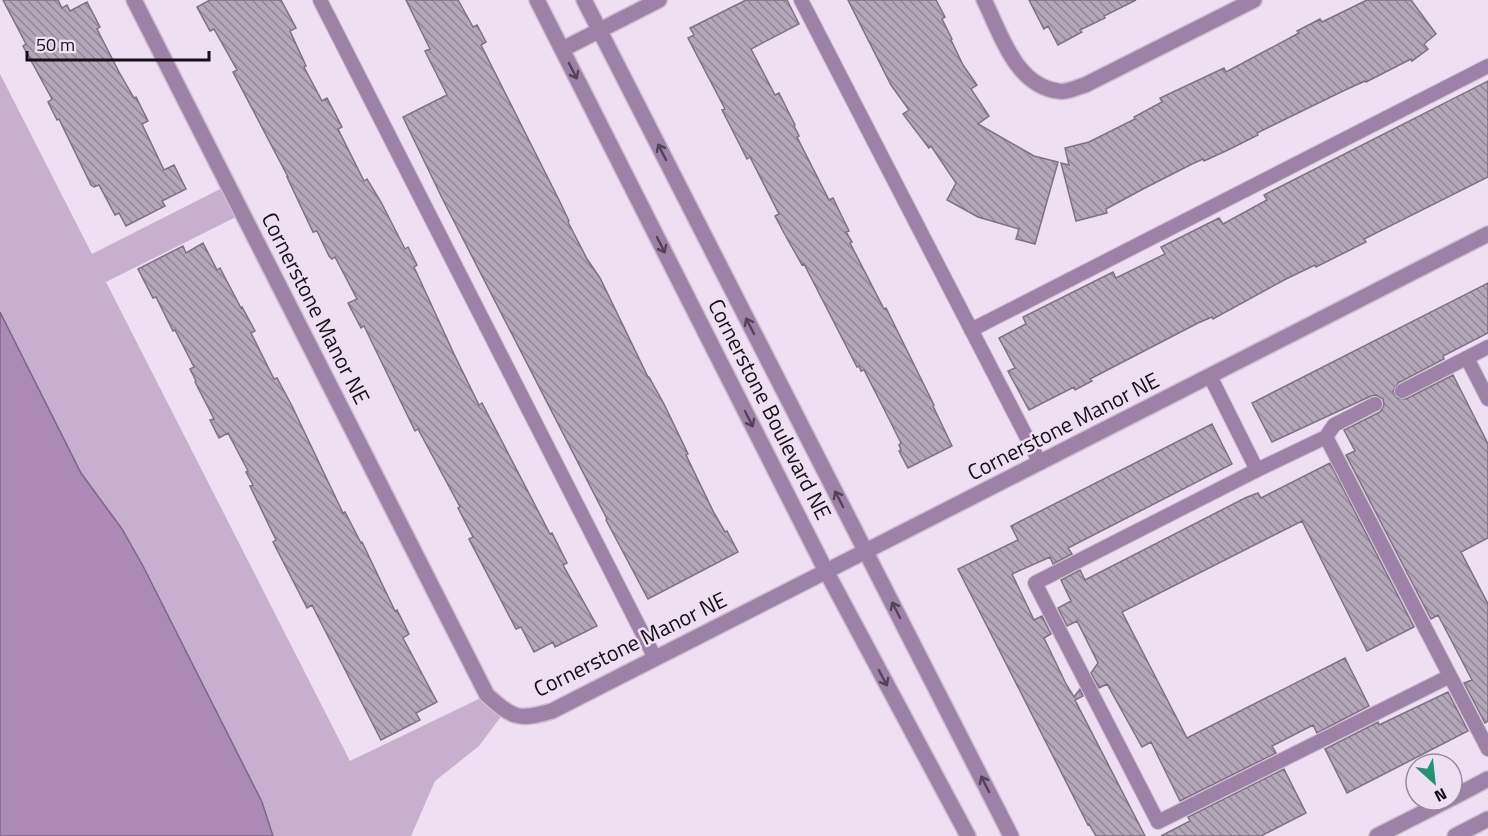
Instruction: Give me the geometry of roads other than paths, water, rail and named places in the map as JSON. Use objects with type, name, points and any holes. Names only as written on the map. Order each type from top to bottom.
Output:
[{"type":"street","name":"Cornerstone Manor NE","points":[[134,0],[487,695],[505,711],[521,717],[552,711],[1487,236]]},
{"type":"street","name":"Cornerstone Boulevard NE","points":[[537,0],[826,571],[968,836]]},
{"type":"street","name":"Cornerstone Boulevard NE","points":[[584,0],[1011,836]]},
{"type":"street","points":[[563,49],[659,0]]},
{"type":"street","points":[[984,0],[1019,69],[1038,85],[1060,92],[1086,85],[1254,0]]},
{"type":"street","points":[[1464,792],[1488,779]]},
{"type":"street","points":[[1377,836],[1424,812]]},
{"type":"street","points":[[1455,836],[1488,819]]},
{"type":"lane","points":[[320,0],[655,658]]},
{"type":"lane","points":[[801,0],[1040,463]]},
{"type":"lane","points":[[971,330],[1488,66]]},
{"type":"lane","points":[[1402,391],[1488,347]]},
{"type":"lane","points":[[1467,358],[1488,399]]},
{"type":"lane","points":[[1210,376],[1257,470]]},
{"type":"lane","points":[[1375,404],[1334,425],[1326,437],[1035,583],[1158,822],[1450,676]]},
{"type":"lane","points":[[1326,437],[1488,749]]}]
